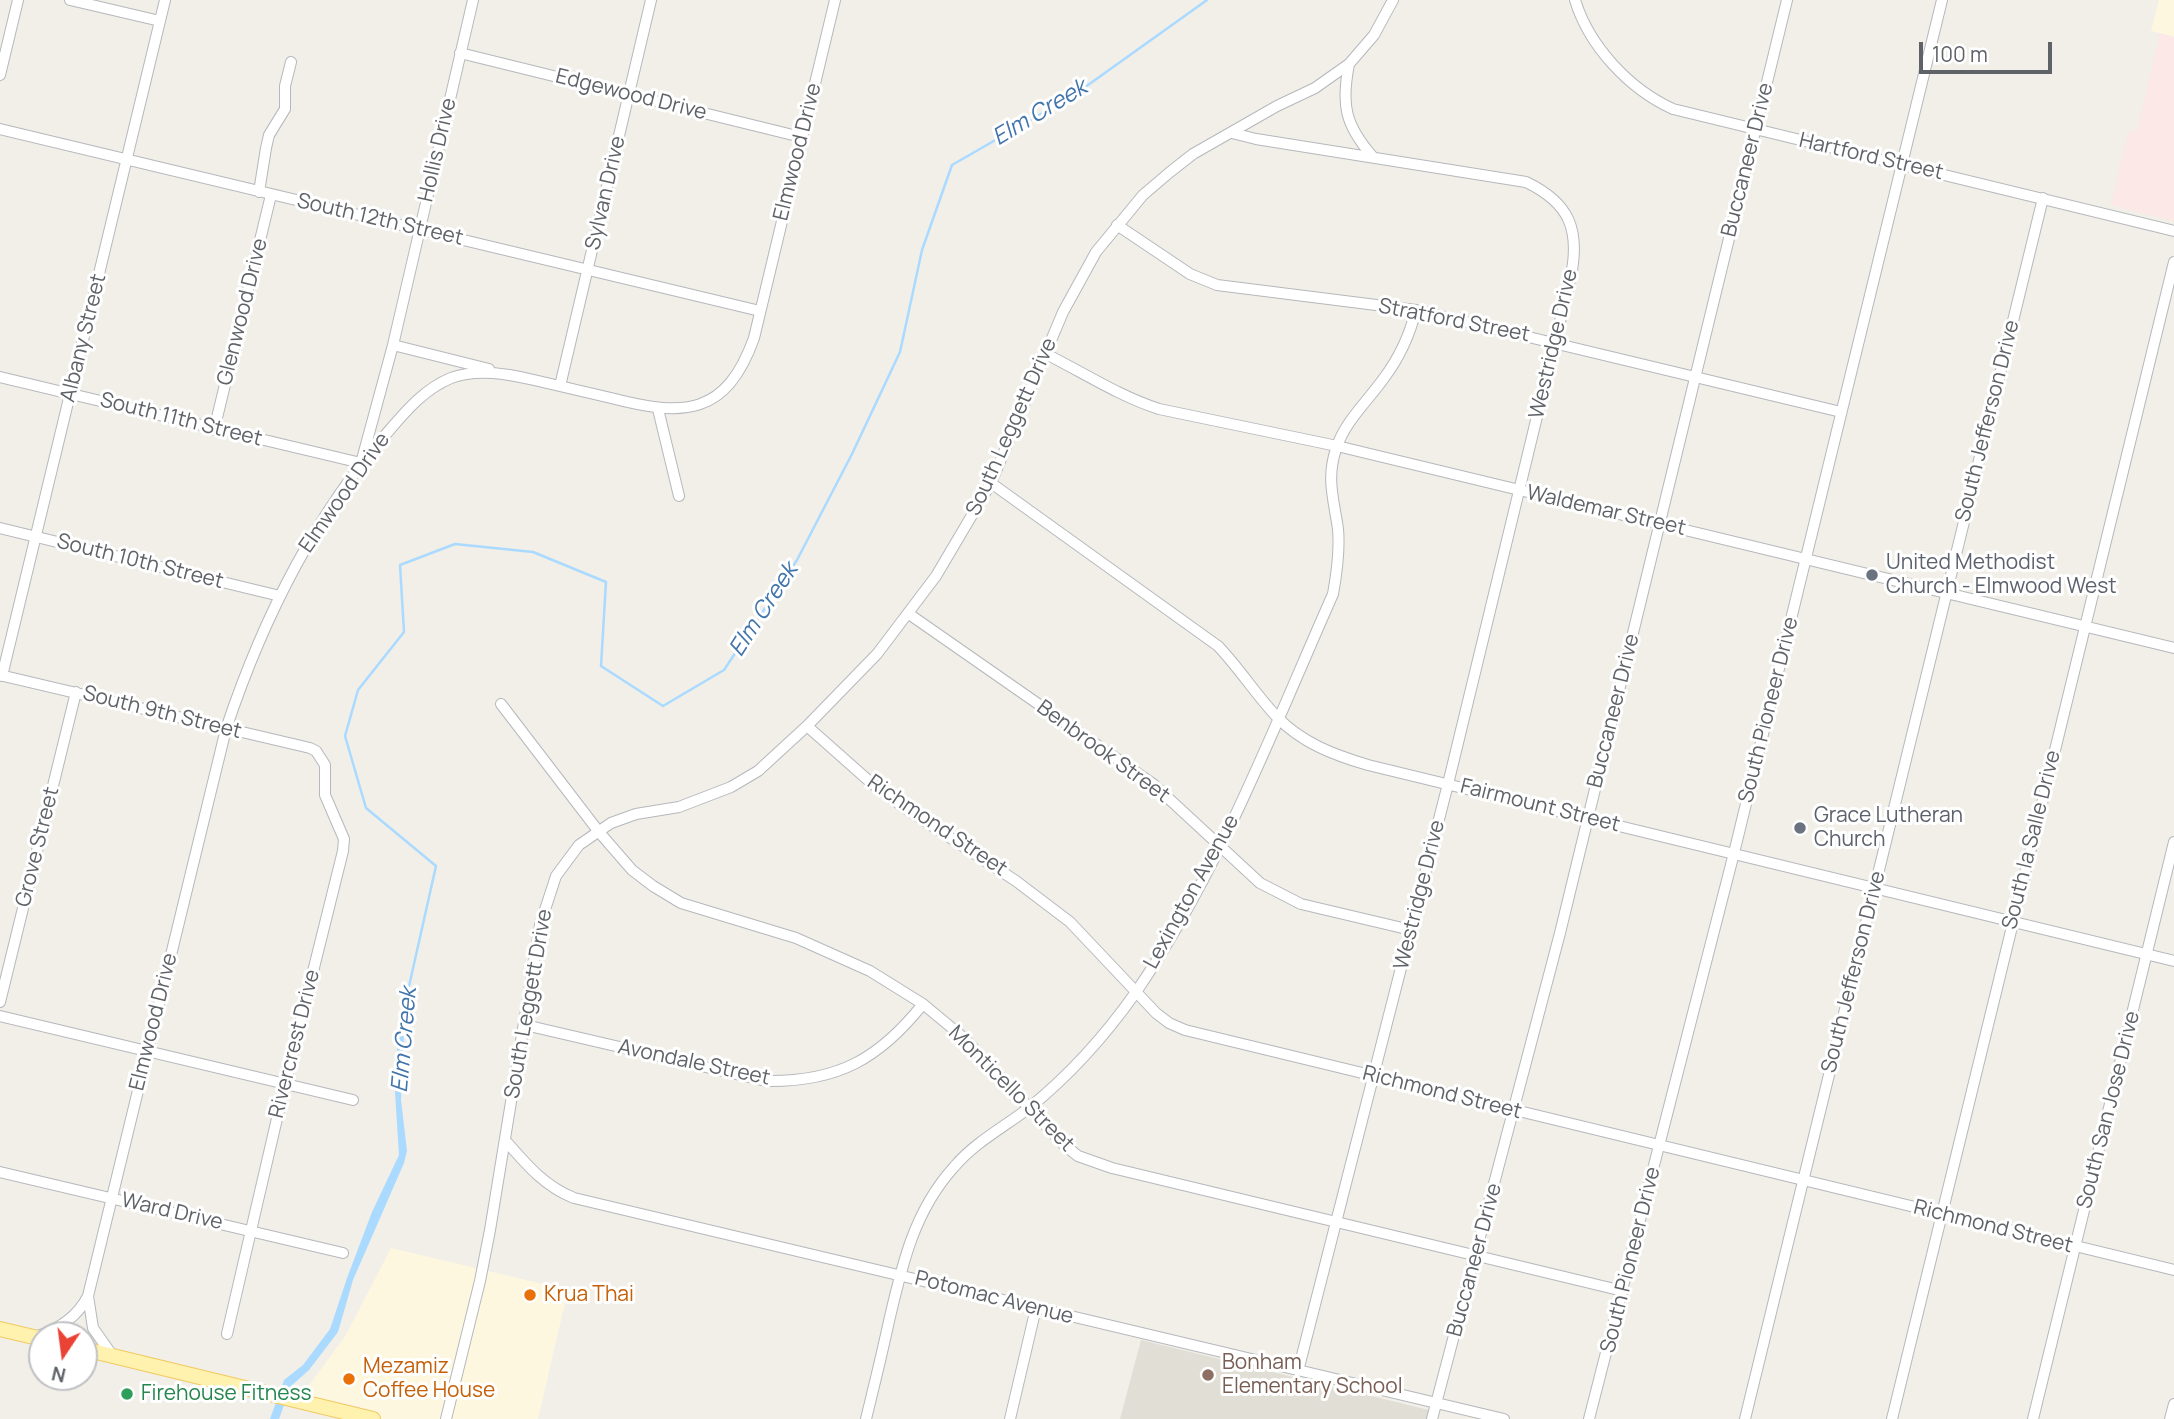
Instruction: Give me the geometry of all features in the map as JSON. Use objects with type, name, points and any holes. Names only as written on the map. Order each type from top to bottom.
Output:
[{"type":"main road","points":[[0,1329],[28,1336]]},
{"type":"main road","points":[[98,1352],[373,1419]]},
{"type":"street","points":[[0,75],[18,0]]},
{"type":"street","points":[[70,0],[160,21]]},
{"type":"street","name":"Albany Street","points":[[1,675],[165,0]]},
{"type":"street","name":"Hollis Drive","points":[[361,463],[393,345],[473,0]]},
{"type":"street","name":"Sylvan Drive","points":[[561,386],[651,0]]},
{"type":"street","name":"Elmwood Drive","points":[[68,1321],[88,1296],[226,729],[258,641],[279,596],[320,523],[361,463],[403,415],[419,398],[452,377],[475,373],[507,373],[658,409],[676,410],[700,404],[722,391],[741,370],[754,338],[835,0]]},
{"type":"street","name":"South Leggett Drive","points":[[446,1419],[480,1280],[540,925],[556,876],[579,845],[611,823],[636,814],[679,807],[731,787],[758,771],[807,726],[877,653],[909,614],[961,536],[991,483],[1063,312],[1096,252],[1117,225],[1143,195],[1193,155],[1277,106],[1315,88],[1349,64],[1374,35],[1393,0]]},
{"type":"street","name":"Hartford Street","points":[[1575,0],[1580,17],[1614,64],[1643,92],[1672,109],[2174,231]]},
{"type":"street","name":"Buccaneer Drive","points":[[1432,1419],[1588,818],[1787,0]]},
{"type":"street","name":"South Pioneer Drive","points":[[1589,1419],[1734,853],[1942,0]]},
{"type":"street","name":"Edgewood Drive","points":[[460,53],[802,137]]},
{"type":"street","name":"Glenwood Drive","points":[[214,430],[265,193],[265,148],[269,135],[285,109],[285,86],[291,62]]},
{"type":"street","points":[[1349,64],[1345,92],[1348,120],[1353,131],[1373,156]]},
{"type":"street","name":"South 12th Street","points":[[0,129],[760,311]]},
{"type":"street","points":[[1232,133],[1373,156]]},
{"type":"street","name":"Westridge Drive","points":[[1298,1371],[1448,784],[1574,259],[1574,243],[1565,213],[1546,191],[1526,182],[1373,156]]},
{"type":"street","name":"South Jefferson Drive","points":[[1745,1419],[2043,198]]},
{"type":"street","name":"Stratford Street","points":[[1117,225],[1190,274],[1217,285],[1416,310],[1841,412]]},
{"type":"street","name":"South la Salle Drive","points":[[1892,1419],[2174,262]]},
{"type":"street","name":"Lexington Avenue","points":[[866,1419],[900,1275],[918,1220],[940,1183],[966,1154],[1030,1107],[1102,1039],[1173,936],[1220,847],[1332,594],[1338,563],[1338,528],[1331,496],[1332,462],[1337,446],[1353,417],[1386,376],[1412,327],[1416,310]]},
{"type":"street","points":[[393,345],[507,373]]},
{"type":"street","name":"Waldemar Street","points":[[1046,355],[1107,388],[1159,409],[1337,446],[2174,648]]},
{"type":"street","name":"South 11th Street","points":[[0,377],[361,463]]},
{"type":"street","points":[[658,409],[679,496]]},
{"type":"street","name":"Fairmount Street","points":[[991,483],[1218,646],[1236,664],[1278,718],[1301,737],[1329,753],[1368,765],[2174,961]]},
{"type":"street","name":"South 10th Street","points":[[0,528],[279,596]]},
{"type":"street","name":"Benbrook Street","points":[[909,614],[1153,784],[1260,883],[1301,904],[1411,930]]},
{"type":"street","name":"South 9th Street","points":[[1,675],[310,748],[320,757]]},
{"type":"street","name":"Grove Street","points":[[0,1002],[76,692]]},
{"type":"street","name":"Monticello Street","points":[[501,704],[598,832],[632,870],[681,903],[807,942],[870,971],[923,1004],[964,1038],[1063,1144],[1078,1156],[1092,1162],[1623,1291]]},
{"type":"street","name":"Richmond Street","points":[[807,726],[869,781],[902,806],[1016,881],[1070,922],[1169,1023],[1185,1030],[2174,1270]]},
{"type":"street","name":"Rivercrest Drive","points":[[227,1334],[344,844],[325,794],[325,765],[320,757]]},
{"type":"street","name":"South San Jose Drive","points":[[2033,1419],[2174,842]]},
{"type":"street","name":"Avondale Street","points":[[525,1025],[766,1082],[792,1082],[839,1072],[867,1057],[903,1029],[923,1004]]},
{"type":"street","points":[[0,1016],[354,1100]]},
{"type":"street","name":"Potomac Avenue","points":[[505,1140],[537,1175],[556,1191],[575,1198],[1504,1419]]},
{"type":"street","name":"Ward Drive","points":[[0,1171],[343,1253]]},
{"type":"street","name":"Elmwood Drive","points":[[88,1296],[93,1328],[112,1355]]},
{"type":"street","points":[[1010,1419],[1036,1308]]},
{"type":"street","points":[[2170,1419],[2174,1404]]},
{"type":"shaded area","points":[[2159,0],[2174,0],[2174,37],[2151,31]]},
{"type":"shaded area","points":[[2160,33],[2174,37],[2174,221],[2111,205],[2128,133],[2138,128]]},
{"type":"shaded area","points":[[391,1248],[568,1290],[538,1419],[357,1419],[360,1407],[302,1395],[346,1335]]},
{"type":"shaded area","name":"Bonham Elementary School","points":[[1141,1340],[1429,1410],[1426,1419],[1120,1419]]},
{"type":"water","points":[[399,1034],[404,1036],[401,1100],[407,1151],[404,1163],[353,1280],[338,1332],[309,1370],[291,1386],[279,1419],[270,1419],[284,1380],[303,1365],[330,1329],[372,1212],[399,1155],[394,1077]]},
{"type":"waterway","name":"Elm Creek","points":[[401,1037],[403,1013],[436,866],[366,808],[345,736],[358,690],[404,632],[400,565],[455,544],[533,552],[606,582],[601,666],[663,706],[724,670],[797,560],[852,454],[900,352],[922,250],[952,165],[1074,95],[1207,0]]},
{"type":"place","name":"United Methodist Church - Elmwood West","points":[[1872,575]]},
{"type":"place","name":"Grace Lutheran Church","points":[[1800,828]]},
{"type":"place","name":"Krua Thai","points":[[530,1295]]},
{"type":"place","name":"Bonham Elementary School","points":[[1208,1375]]},
{"type":"place","name":"Mezamiz Coffee House","points":[[349,1379]]},
{"type":"place","name":"Firehouse Fitness","points":[[127,1394]]}]
